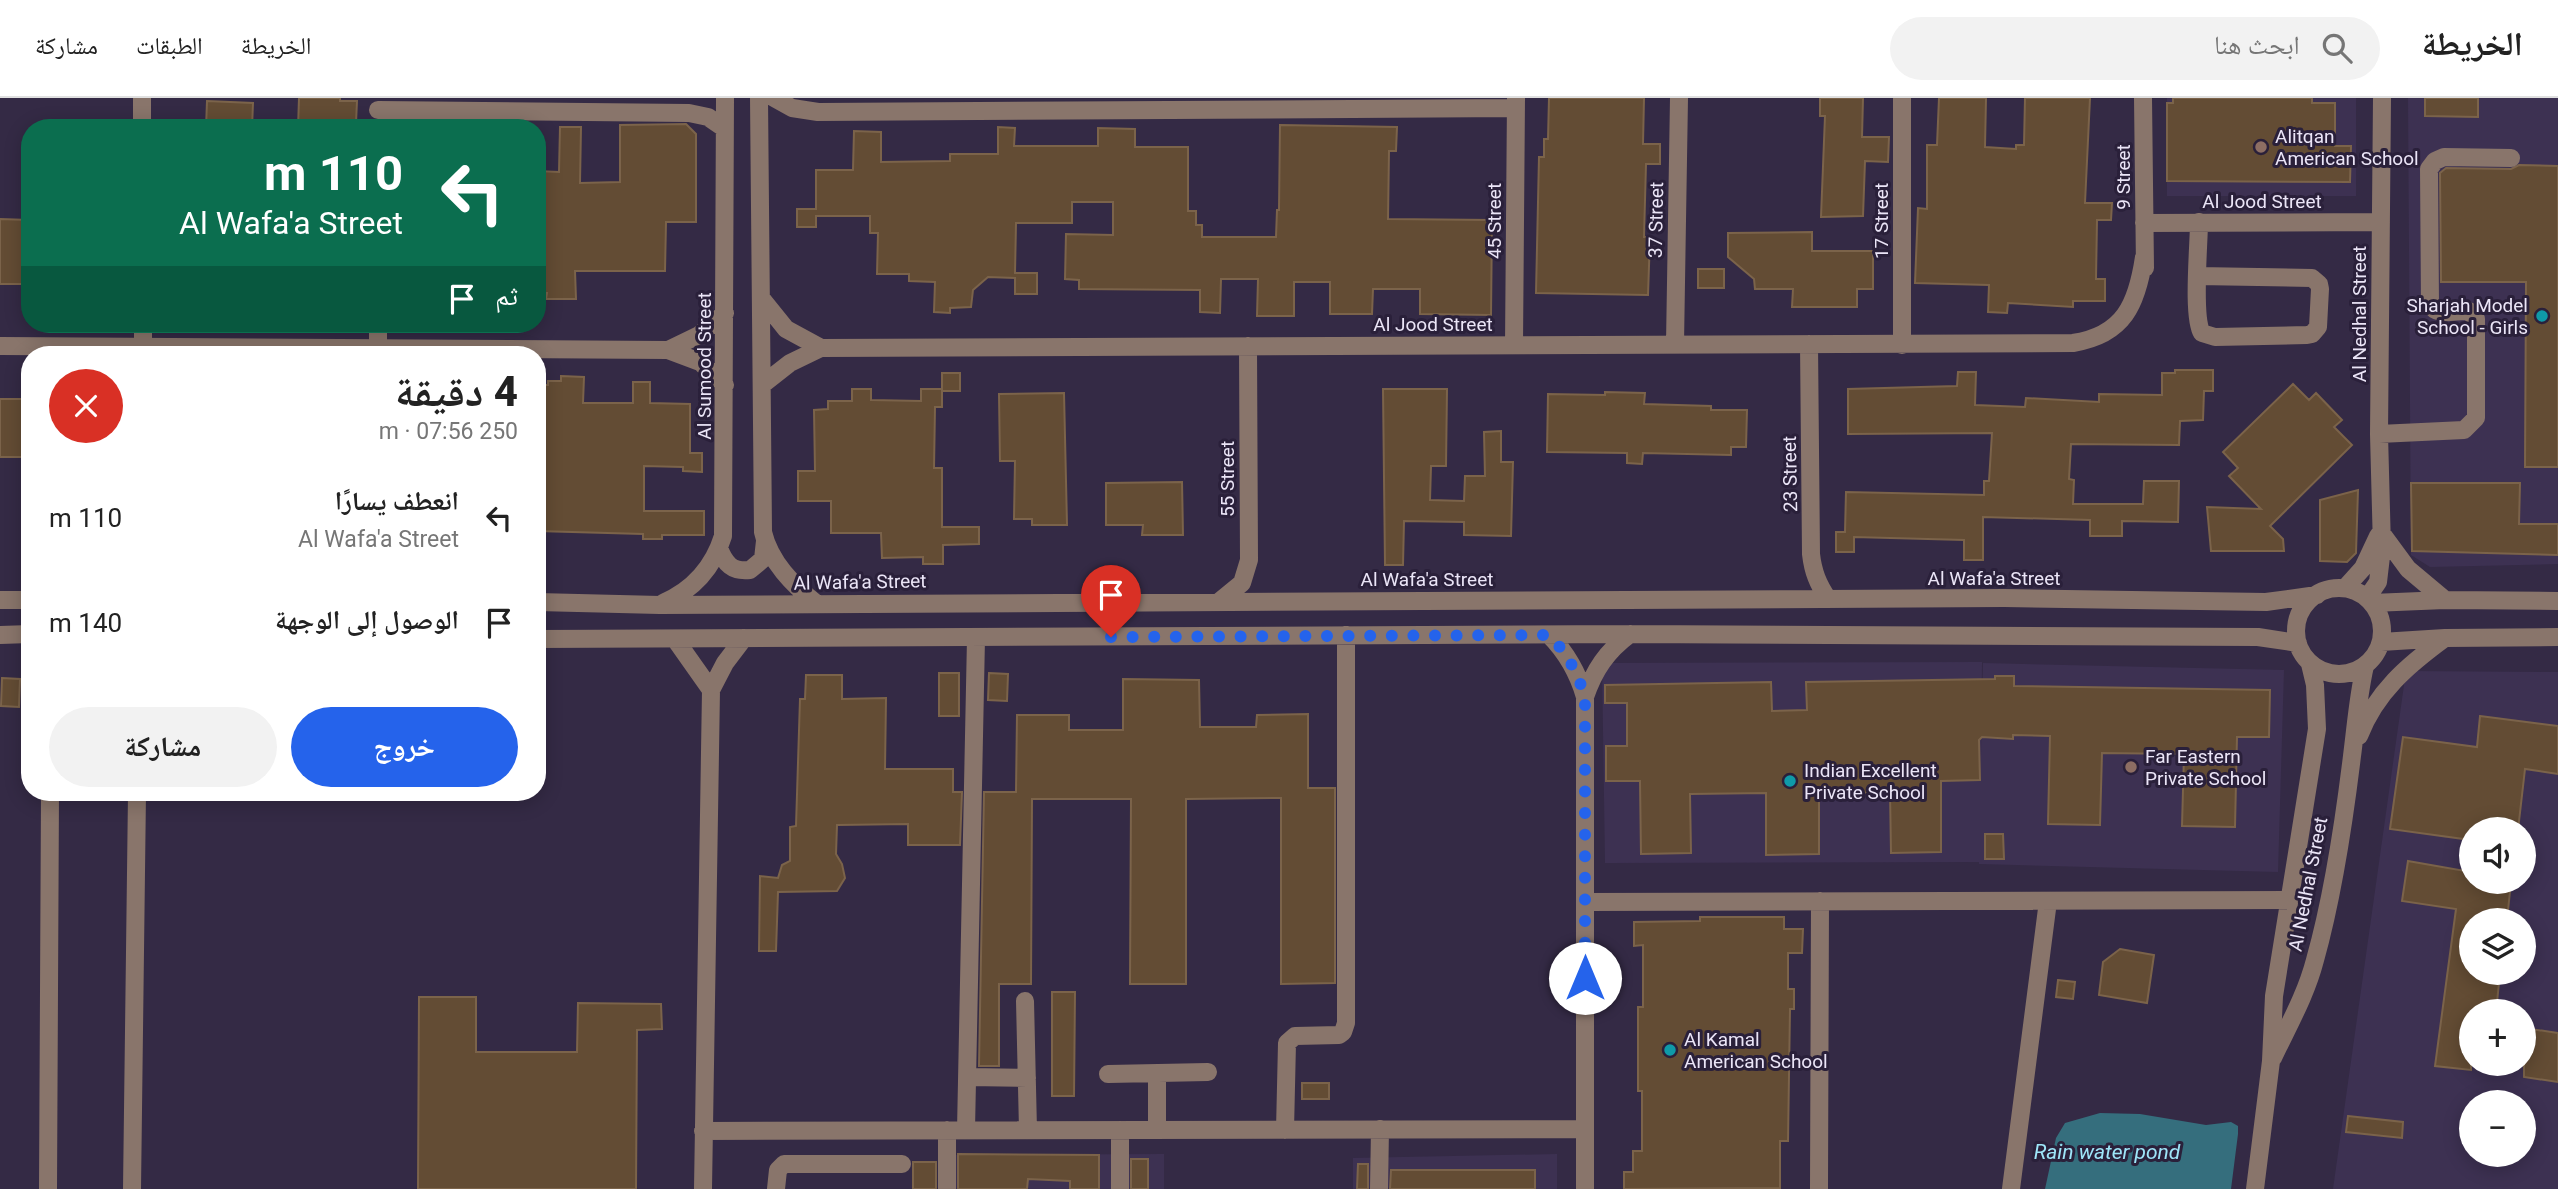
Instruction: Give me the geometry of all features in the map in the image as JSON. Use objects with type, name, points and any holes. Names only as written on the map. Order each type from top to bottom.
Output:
[{"type":"street","points":[[142,98],[142,119]]},
{"type":"street","name":"Al Sumood Street","points":[[660,605],[689,588],[712,563],[719,548],[724,523],[725,98]]},
{"type":"street","points":[[719,548],[726,564],[733,569],[750,570],[763,559],[765,541],[762,520],[759,98]]},
{"type":"street","points":[[774,98],[792,108],[818,112],[1516,103]]},
{"type":"street","name":"37 Street","points":[[1675,344],[1679,98]]},
{"type":"street","name":"17 Street","points":[[1902,98],[1902,345]]},
{"type":"street","name":"9 Street","points":[[2143,98],[2144,257]]},
{"type":"street","name":"Al Nedhal Street","points":[[2369,600],[2378,582],[2382,565],[2379,434],[2382,98]]},
{"type":"street","name":"45 Street","points":[[1514,345],[1516,103]]},
{"type":"street","points":[[378,112],[690,113],[708,117],[724,128]]},
{"type":"street","points":[[2379,434],[2464,430],[2476,418],[2475,315],[2465,310],[2438,312],[2430,304],[2429,169],[2435,161],[2444,157],[2511,158]]},
{"type":"street","points":[[2198,276],[2312,278],[2319,284],[2320,289],[2319,327],[2312,334],[2306,335],[2208,336],[2198,327],[2198,276],[2199,222]]},
{"type":"street","name":"Al Jood Street","points":[[2144,223],[2381,222]]},
{"type":"street","name":"Al Jood Street","points":[[762,385],[790,363],[821,348],[1809,344],[2045,345],[2087,348],[2102,345],[2124,333],[2134,322],[2143,301],[2144,257]]},
{"type":"street","name":"Al Jood Street","points":[[761,298],[786,329],[821,348]]},
{"type":"street","points":[[668,350],[699,335],[725,313]]},
{"type":"street","points":[[0,346],[143,346],[143,333]]},
{"type":"street","name":"23 Street","points":[[1809,344],[1811,554],[1819,586],[1828,599]]},
{"type":"street","name":"55 Street","points":[[1220,601],[1242,583],[1248,560],[1248,346]]},
{"type":"street","points":[[546,349],[668,350],[700,362],[725,385]]},
{"type":"street","points":[[2380,530],[2408,569],[2445,600]]},
{"type":"street","name":"Al Nedhal Street","points":[[2344,588],[2363,568],[2380,530]]},
{"type":"street","points":[[765,541],[782,569],[817,604]]},
{"type":"street","points":[[2369,600],[2379,615],[2382,628],[2381,642],[2375,656],[2365,666],[2343,674],[2332,674],[2310,664],[2298,643],[2296,632],[2301,611],[2317,595],[2326,591],[2344,588],[2369,600],[2558,601]]},
{"type":"street","name":"Al Wafa'a Street","points":[[546,602],[660,605],[2004,598],[2266,602],[2317,595]]},
{"type":"street","points":[[0,600],[21,600]]},
{"type":"street","points":[[0,635],[21,634]]},
{"type":"street","points":[[546,639],[1630,634],[2258,636],[2298,643]]},
{"type":"street","points":[[1585,698],[1597,668],[1617,643],[1630,634]]},
{"type":"street","points":[[1285,1130],[1287,1043],[1295,1036],[1339,1035],[1346,1023],[1346,635]]},
{"type":"street","points":[[1549,635],[1568,657],[1585,698],[1585,1189]]},
{"type":"street","points":[[2381,642],[2445,638],[2558,637]]},
{"type":"street","points":[[703,1189],[711,690],[725,663],[744,638]]},
{"type":"street","points":[[966,1130],[976,638]]},
{"type":"street","points":[[2352,755],[2365,720],[2386,689],[2412,662],[2445,638]]},
{"type":"street","points":[[675,639],[711,690]]},
{"type":"street","name":"Al Nedhal Street","points":[[2255,1189],[2271,1061],[2274,996],[2317,729],[2315,685],[2310,664]]},
{"type":"street","name":"Al Nedhal Street","points":[[2271,1061],[2300,1001],[2315,961],[2328,903],[2365,666]]},
{"type":"street","points":[[48,1189],[50,801]]},
{"type":"street","points":[[132,1189],[137,801]]},
{"type":"street","points":[[1585,902],[2290,900]]},
{"type":"street","points":[[1819,1189],[1820,901]]},
{"type":"street","points":[[2011,1189],[2048,901]]},
{"type":"street","points":[[1025,1001],[1028,1130]]},
{"type":"street","points":[[1108,1074],[1208,1072]]},
{"type":"street","points":[[1157,1073],[1157,1130]]},
{"type":"street","points":[[969,1077],[1027,1078]]},
{"type":"street","points":[[1379,1189],[1380,1129]]},
{"type":"street","points":[[703,1130],[1585,1129]]},
{"type":"street","points":[[947,1130],[947,1189]]},
{"type":"street","points":[[1120,1130],[1120,1189]]},
{"type":"street","points":[[776,1189],[778,1170],[784,1164],[902,1164]]},
{"type":"shaded area","name":"Alitqan American School","points":[[2167,98],[2356,98],[2356,196],[2167,196]]},
{"type":"shaded area","points":[[2408,98],[2558,98],[2558,564],[2430,567],[2411,555]]},
{"type":"shaded area","points":[[1982,662],[1981,757],[1983,663],[2284,670],[2278,872],[1979,862],[1605,863],[1602,663]]},
{"type":"shaded area","points":[[2406,671],[2558,672],[2558,1189],[2333,1189]]},
{"type":"shaded area","points":[[1164,1154],[1164,1189],[952,1189],[952,1155]]},
{"type":"shaded area","points":[[1557,1154],[1557,1189],[1353,1189],[1353,1158]]},
{"type":"water","name":"Rain water pond","points":[[2100,1113],[2140,1114],[2206,1125],[2231,1122],[2238,1126],[2231,1189],[2045,1189],[2056,1138],[2065,1123]]},
{"type":"building","points":[[299,98],[340,98],[340,101],[357,101],[356,119],[298,119]]},
{"type":"building","points":[[1549,98],[1644,98],[1643,144],[1660,144],[1660,164],[1646,164],[1644,237],[1650,237],[1648,295],[1536,293],[1539,157],[1544,157],[1544,139],[1548,139]]},
{"type":"building","points":[[1820,98],[1863,98],[1862,137],[1889,137],[1888,162],[1865,161],[1863,216],[1821,217],[1825,116],[1820,116]]},
{"type":"building","points":[[1939,98],[1986,98],[1985,147],[2016,149],[2016,145],[2024,145],[2025,98],[2090,98],[2085,203],[2112,203],[2111,220],[2097,220],[2096,279],[2105,279],[2105,301],[2073,301],[2073,307],[2008,303],[2007,313],[1988,312],[1989,285],[1915,283],[1918,208],[1927,209],[1927,145],[1937,145]]},
{"type":"building","name":"Alitqan American School","points":[[2173,98],[2312,98],[2312,103],[2335,103],[2335,146],[2351,146],[2350,182],[2167,181],[2167,103],[2173,103]]},
{"type":"building","points":[[2425,98],[2478,98],[2478,117],[2425,116]]},
{"type":"building","points":[[207,101],[253,103],[252,119],[206,119]]},
{"type":"building","points":[[686,124],[696,134],[696,222],[666,222],[665,271],[575,271],[576,299],[546,299],[546,171],[559,172],[560,127],[581,127],[580,183],[620,182],[620,125]]},
{"type":"building","points":[[1280,125],[1397,127],[1396,151],[1389,151],[1388,219],[1492,220],[1491,315],[1420,314],[1420,289],[1373,289],[1372,314],[1330,314],[1330,282],[1294,282],[1294,316],[1257,316],[1258,279],[1221,279],[1220,313],[1200,312],[1200,290],[1079,289],[1079,280],[1065,279],[1066,234],[1113,235],[1113,202],[1072,202],[1072,223],[1016,223],[1015,273],[1037,273],[1037,294],[1015,294],[1015,278],[988,277],[973,290],[971,307],[950,308],[950,313],[934,312],[935,282],[909,281],[909,274],[877,274],[878,233],[870,233],[870,216],[816,216],[816,227],[797,227],[797,209],[816,209],[816,170],[853,170],[854,131],[881,132],[881,162],[950,161],[950,154],[998,154],[998,127],[1015,128],[1014,146],[1098,146],[1098,128],[1135,129],[1135,147],[1188,147],[1188,211],[1196,211],[1196,225],[1202,225],[1202,237],[1276,237]]},
{"type":"building","points":[[2519,165],[2558,166],[2558,467],[2525,467],[2526,282],[2441,282],[2440,173],[2446,168],[2511,169]]},
{"type":"building","points":[[0,219],[21,220],[21,284],[0,284]]},
{"type":"building","points":[[1812,232],[1812,251],[1873,251],[1873,289],[1857,289],[1857,307],[1792,307],[1793,289],[1755,289],[1754,279],[1728,257],[1728,233]]},
{"type":"building","points":[[1698,269],[1724,269],[1724,288],[1698,288]]},
{"type":"building","points":[[2175,370],[2213,370],[2213,391],[2204,391],[2203,420],[2180,421],[2179,445],[2071,444],[2069,479],[2074,480],[2073,504],[2143,504],[2144,481],[2179,481],[2178,522],[2122,521],[2122,536],[2090,536],[2090,520],[1983,517],[1983,560],[1964,560],[1964,540],[1854,537],[1854,552],[1836,552],[1836,532],[1845,532],[1846,492],[1984,495],[1984,481],[1989,481],[1992,433],[1848,434],[1848,389],[1957,386],[1958,372],[1976,372],[1975,405],[2025,407],[2026,398],[2099,402],[2099,394],[2162,395],[2162,373],[2175,373]]},
{"type":"building","points":[[942,373],[960,373],[960,391],[942,391]]},
{"type":"building","points":[[561,376],[584,377],[583,403],[633,403],[633,382],[650,382],[650,403],[690,404],[690,453],[702,453],[702,472],[683,471],[683,467],[644,466],[644,511],[704,511],[704,535],[662,535],[662,539],[643,539],[643,534],[546,531],[546,385],[548,381],[561,381]]},
{"type":"building","points":[[2293,384],[2309,400],[2316,393],[2342,420],[2334,427],[2352,445],[2270,526],[2283,539],[2284,551],[2211,551],[2207,507],[2261,509],[2229,476],[2238,468],[2223,452]]},
{"type":"building","points":[[852,389],[871,389],[871,400],[921,401],[921,389],[942,389],[942,407],[935,407],[934,468],[942,468],[942,527],[979,527],[979,544],[943,545],[943,564],[923,564],[923,557],[882,558],[881,533],[831,533],[831,501],[798,501],[798,471],[815,471],[814,410],[828,409],[828,401],[852,401]]},
{"type":"building","points":[[1383,389],[1447,389],[1446,466],[1431,466],[1430,500],[1464,501],[1465,476],[1485,476],[1484,432],[1501,431],[1501,462],[1513,462],[1511,536],[1464,535],[1464,522],[1404,521],[1403,565],[1385,565]]},
{"type":"building","points":[[1605,392],[1645,393],[1644,404],[1747,410],[1746,447],[1731,447],[1731,455],[1643,453],[1642,464],[1627,463],[1627,453],[1547,452],[1548,394],[1605,395]]},
{"type":"building","points":[[1064,393],[1067,525],[1032,525],[1032,519],[1014,519],[1015,461],[1000,461],[999,394]]},
{"type":"building","points":[[0,399],[21,399],[21,457],[0,457]]},
{"type":"building","points":[[1182,482],[1183,535],[1142,535],[1143,525],[1106,525],[1106,483]]},
{"type":"building","points":[[2411,483],[2520,483],[2519,524],[2558,524],[2558,555],[2412,551]]},
{"type":"building","points":[[2358,490],[2356,553],[2347,562],[2320,561],[2320,500]]},
{"type":"building","points":[[939,673],[959,673],[959,716],[939,716]]},
{"type":"building","points":[[989,673],[1008,674],[1007,701],[988,700]]},
{"type":"building","points":[[806,675],[842,675],[842,699],[886,698],[885,769],[953,769],[953,792],[962,792],[960,845],[908,845],[908,824],[837,825],[836,854],[842,864],[845,878],[837,891],[778,892],[776,951],[759,951],[760,876],[778,878],[782,865],[790,861],[790,827],[796,826],[800,699],[805,699]]},
{"type":"building","points":[[1995,676],[2014,676],[2014,686],[2270,690],[2269,737],[2237,737],[2235,827],[2182,826],[2184,754],[2102,753],[2100,825],[2048,824],[2050,736],[2013,735],[2013,739],[1982,737],[1979,740],[1980,780],[1941,781],[1941,852],[1891,853],[1890,792],[1819,794],[1819,854],[1766,855],[1766,793],[1690,794],[1691,853],[1641,854],[1640,781],[1606,781],[1606,746],[1627,746],[1627,703],[1605,703],[1605,685],[1771,682],[1772,711],[1807,710],[1806,682],[1995,679]]},
{"type":"building","points":[[2,678],[20,679],[19,707],[1,706]]},
{"type":"building","points":[[1123,679],[1199,680],[1200,727],[1256,727],[1257,715],[1308,714],[1308,788],[1335,788],[1335,983],[1281,984],[1281,798],[1186,799],[1186,984],[1130,984],[1131,799],[1032,799],[1031,984],[999,984],[999,1066],[979,1066],[984,792],[1016,792],[1017,715],[1069,715],[1069,730],[1123,730]]},
{"type":"building","points":[[2480,716],[2558,726],[2558,774],[2525,769],[2519,817],[2459,817],[2459,838],[2390,829],[2403,737],[2477,747]]},
{"type":"building","points":[[1985,834],[2003,834],[2004,859],[1985,859]]},
{"type":"building","points":[[2408,861],[2459,870],[2459,894],[2510,894],[2508,908],[2459,908],[2459,985],[2499,985],[2497,999],[2459,999],[2459,1069],[2435,1066],[2456,909],[2402,901]]},
{"type":"building","points":[[1700,917],[1784,917],[1784,929],[1803,929],[1802,953],[1788,953],[1788,989],[1794,989],[1794,1009],[1790,1009],[1788,1141],[1780,1141],[1780,1188],[1624,1189],[1624,1172],[1633,1172],[1633,1151],[1642,1151],[1642,1091],[1638,1091],[1638,1007],[1643,1007],[1643,945],[1634,946],[1634,922],[1700,921]]},
{"type":"building","points":[[2120,949],[2154,955],[2147,1003],[2099,995],[2103,962]]},
{"type":"building","points":[[2058,980],[2075,982],[2073,999],[2056,997]]},
{"type":"building","points":[[1052,992],[1075,992],[1074,1096],[1052,1096]]},
{"type":"building","points":[[419,997],[476,997],[476,1052],[577,1052],[578,1003],[661,1004],[662,1029],[637,1030],[636,1189],[418,1189]]},
{"type":"building","points":[[2536,1030],[2558,1033],[2558,1082],[2524,1077],[2536,1076]]},
{"type":"building","points":[[1302,1083],[1329,1083],[1329,1099],[1302,1099]]},
{"type":"building","points":[[2348,1116],[2403,1122],[2402,1138],[2346,1132]]},
{"type":"building","points":[[958,1154],[1099,1155],[1099,1189],[1070,1189],[1070,1181],[1028,1179],[1027,1189],[958,1189]]},
{"type":"building","points":[[1131,1159],[1148,1159],[1148,1189],[1131,1189]]},
{"type":"building","points":[[913,1162],[936,1162],[936,1189],[913,1189]]},
{"type":"building","points":[[1358,1164],[1368,1164],[1368,1189],[1357,1189]]},
{"type":"building","points":[[1391,1170],[1535,1170],[1535,1189],[1390,1189]]},
{"type":"place","name":"Alitqan American School","points":[[2261,147]]},
{"type":"place","name":"Sharjah Model School - Girls","points":[[2542,316]]},
{"type":"place","name":"Far Eastern Private School","points":[[2131,767]]},
{"type":"place","name":"Indian Excellent Private School","points":[[1790,781]]},
{"type":"place","name":"Al Kamal American School","points":[[1670,1050]]},
{"type":"route","points":[[1111,637],[1549,635],[1576,670],[1585,698],[1585,978]]}]
